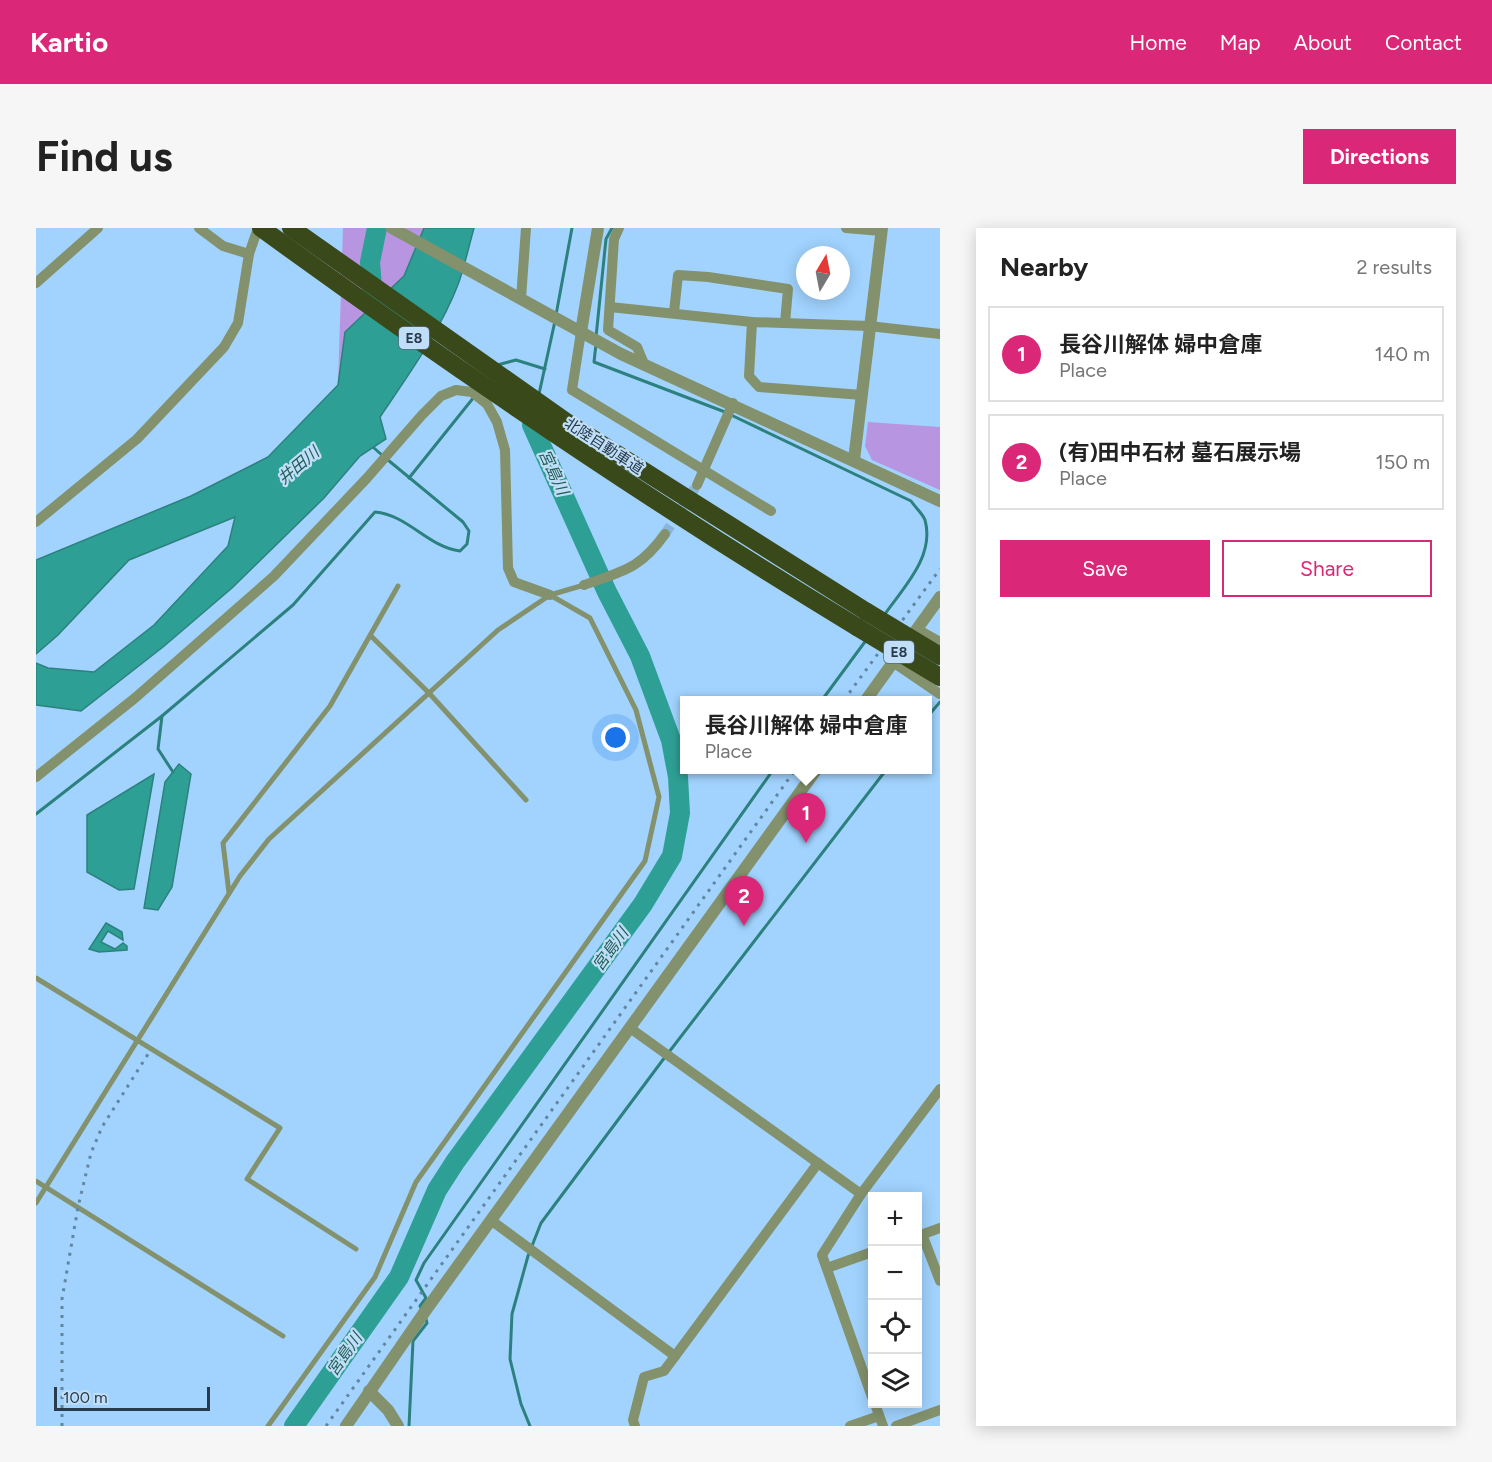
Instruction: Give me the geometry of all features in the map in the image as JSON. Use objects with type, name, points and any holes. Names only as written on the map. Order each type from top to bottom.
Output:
[{"type":"highway","name":"北陸自動車道","points":[[259,228],[415,340],[569,445],[862,620],[940,656]]},
{"type":"highway","name":"北陸自動車道","points":[[291,228],[568,423],[862,620],[940,677]]},
{"type":"street","points":[[36,283],[98,228]]},
{"type":"street","points":[[199,228],[223,246],[249,254]]},
{"type":"street","points":[[36,522],[137,439],[224,347],[237,323],[249,254],[259,228]]},
{"type":"street","points":[[392,228],[644,364],[733,403],[940,501]]},
{"type":"street","points":[[516,296],[526,228]]},
{"type":"street","points":[[598,228],[572,390],[771,511]]},
{"type":"street","points":[[619,228],[614,239],[608,330],[637,347],[644,364]]},
{"type":"street","points":[[846,228],[882,230],[854,460]]},
{"type":"street","points":[[674,312],[678,275],[708,277],[788,289],[785,323]]},
{"type":"street","points":[[610,307],[752,322],[869,327],[940,334]]},
{"type":"street","points":[[752,322],[749,376],[759,387],[862,395]]},
{"type":"street","points":[[36,777],[135,698],[274,576],[367,478],[422,415],[441,396],[456,390],[472,392],[487,404],[497,422],[505,450],[508,568],[514,582],[550,595]]},
{"type":"street","points":[[697,485],[733,403]]},
{"type":"street","points":[[584,585],[640,564],[665,534]]},
{"type":"street","points":[[869,696],[940,597]]},
{"type":"street","points":[[917,629],[940,642]]},
{"type":"street","points":[[893,662],[940,694]]},
{"type":"street","points":[[346,1426],[813,774]]},
{"type":"street","points":[[630,1028],[861,1194]]},
{"type":"street","points":[[868,1383],[822,1255],[861,1194],[940,1089]]},
{"type":"street","points":[[635,1426],[633,1420],[644,1377],[664,1371],[818,1163]]},
{"type":"street","points":[[492,1221],[675,1356]]},
{"type":"street","points":[[922,1234],[940,1228]]},
{"type":"street","points":[[922,1240],[940,1281]]},
{"type":"street","points":[[827,1268],[868,1254]]},
{"type":"street","points":[[369,1391],[388,1410],[398,1426]]},
{"type":"street","points":[[896,1426],[940,1410]]},
{"type":"street","points":[[850,1426],[881,1421]]},
{"type":"lane","points":[[36,1203],[229,894],[269,839],[498,630],[550,595],[584,585]]},
{"type":"lane","points":[[229,894],[223,843],[330,706],[398,586]]},
{"type":"lane","points":[[268,1426],[375,1277],[416,1182],[645,861],[659,797],[636,710],[591,618],[550,595]]},
{"type":"lane","points":[[371,636],[429,693],[525,800]]},
{"type":"lane","points":[[36,978],[280,1128],[247,1179],[356,1249]]},
{"type":"lane","points":[[36,1181],[282,1336]]},
{"type":"shaded area","points":[[343,228],[424,228],[404,277],[338,385]]},
{"type":"shaded area","points":[[868,422],[940,427],[940,490],[872,460],[865,446]]},
{"type":"water","points":[[424,228],[474,228],[452,300],[424,351],[380,417],[386,439],[360,456],[324,498],[232,588],[163,647],[81,711],[36,705],[36,663],[48,668],[94,672],[154,625],[228,546],[235,517],[129,560],[58,635],[36,654],[36,560],[191,496],[268,457],[338,385],[345,332],[404,276]]},
{"type":"water","points":[[179,764],[191,774],[172,887],[158,910],[144,908],[165,782]]},
{"type":"water","points":[[154,774],[134,889],[119,890],[87,872],[87,815]]},
{"type":"water","points":[[106,923],[122,932],[123,940],[108,931],[101,942],[115,949],[123,943],[127,946],[127,950],[99,952],[89,949]]},
{"type":"waterway","name":"井田川","points":[[373,299],[370,262],[377,228]]},
{"type":"waterway","points":[[556,315],[572,228]]},
{"type":"waterway","points":[[596,337],[606,239],[612,228]]},
{"type":"waterway","points":[[539,394],[555,321]]},
{"type":"waterway","points":[[596,344],[594,362],[725,412]]},
{"type":"waterway","points":[[497,365],[516,360],[545,369]]},
{"type":"waterway","points":[[409,478],[474,397]]},
{"type":"waterway","points":[[731,415],[911,501],[921,513],[925,520],[927,533],[922,558],[909,582],[885,614]]},
{"type":"waterway","name":"宮島川","points":[[294,1426],[399,1277],[437,1190],[455,1162],[643,904],[672,856],[680,813],[678,777],[671,740],[640,656],[607,592],[532,425]]},
{"type":"waterway","points":[[374,448],[383,456]]},
{"type":"waterway","points":[[36,814],[162,716],[293,605],[375,512],[398,519],[438,544],[449,548],[460,551],[467,544],[469,531],[463,522],[388,460]]},
{"type":"waterway","points":[[825,696],[867,639]]},
{"type":"waterway","points":[[932,711],[940,702]]},
{"type":"waterway","points":[[162,716],[158,749],[173,772]]},
{"type":"waterway","points":[[422,1310],[420,1306],[426,1298],[416,1280],[424,1263],[770,774]]},
{"type":"waterway","points":[[669,1052],[883,774]]},
{"type":"waterway","points":[[530,1426],[521,1404],[510,1359],[512,1314],[528,1256],[541,1223],[665,1057]]},
{"type":"waterway","points":[[409,1426],[413,1341],[427,1323],[426,1319]]},
{"type":"tunnel","points":[[665,534],[697,485]]},
{"type":"railway","points":[[847,696],[940,569]]},
{"type":"railway","points":[[326,1426],[792,774]]},
{"type":"railway","points":[[62,1426],[62,1299],[78,1207],[91,1153],[102,1127],[150,1051]]},
{"type":"place","name":"長谷川解体 婦中倉庫","points":[[806,843]]},
{"type":"place","name":"(有)田中石材 墓石展示場","points":[[744,926]]}]
